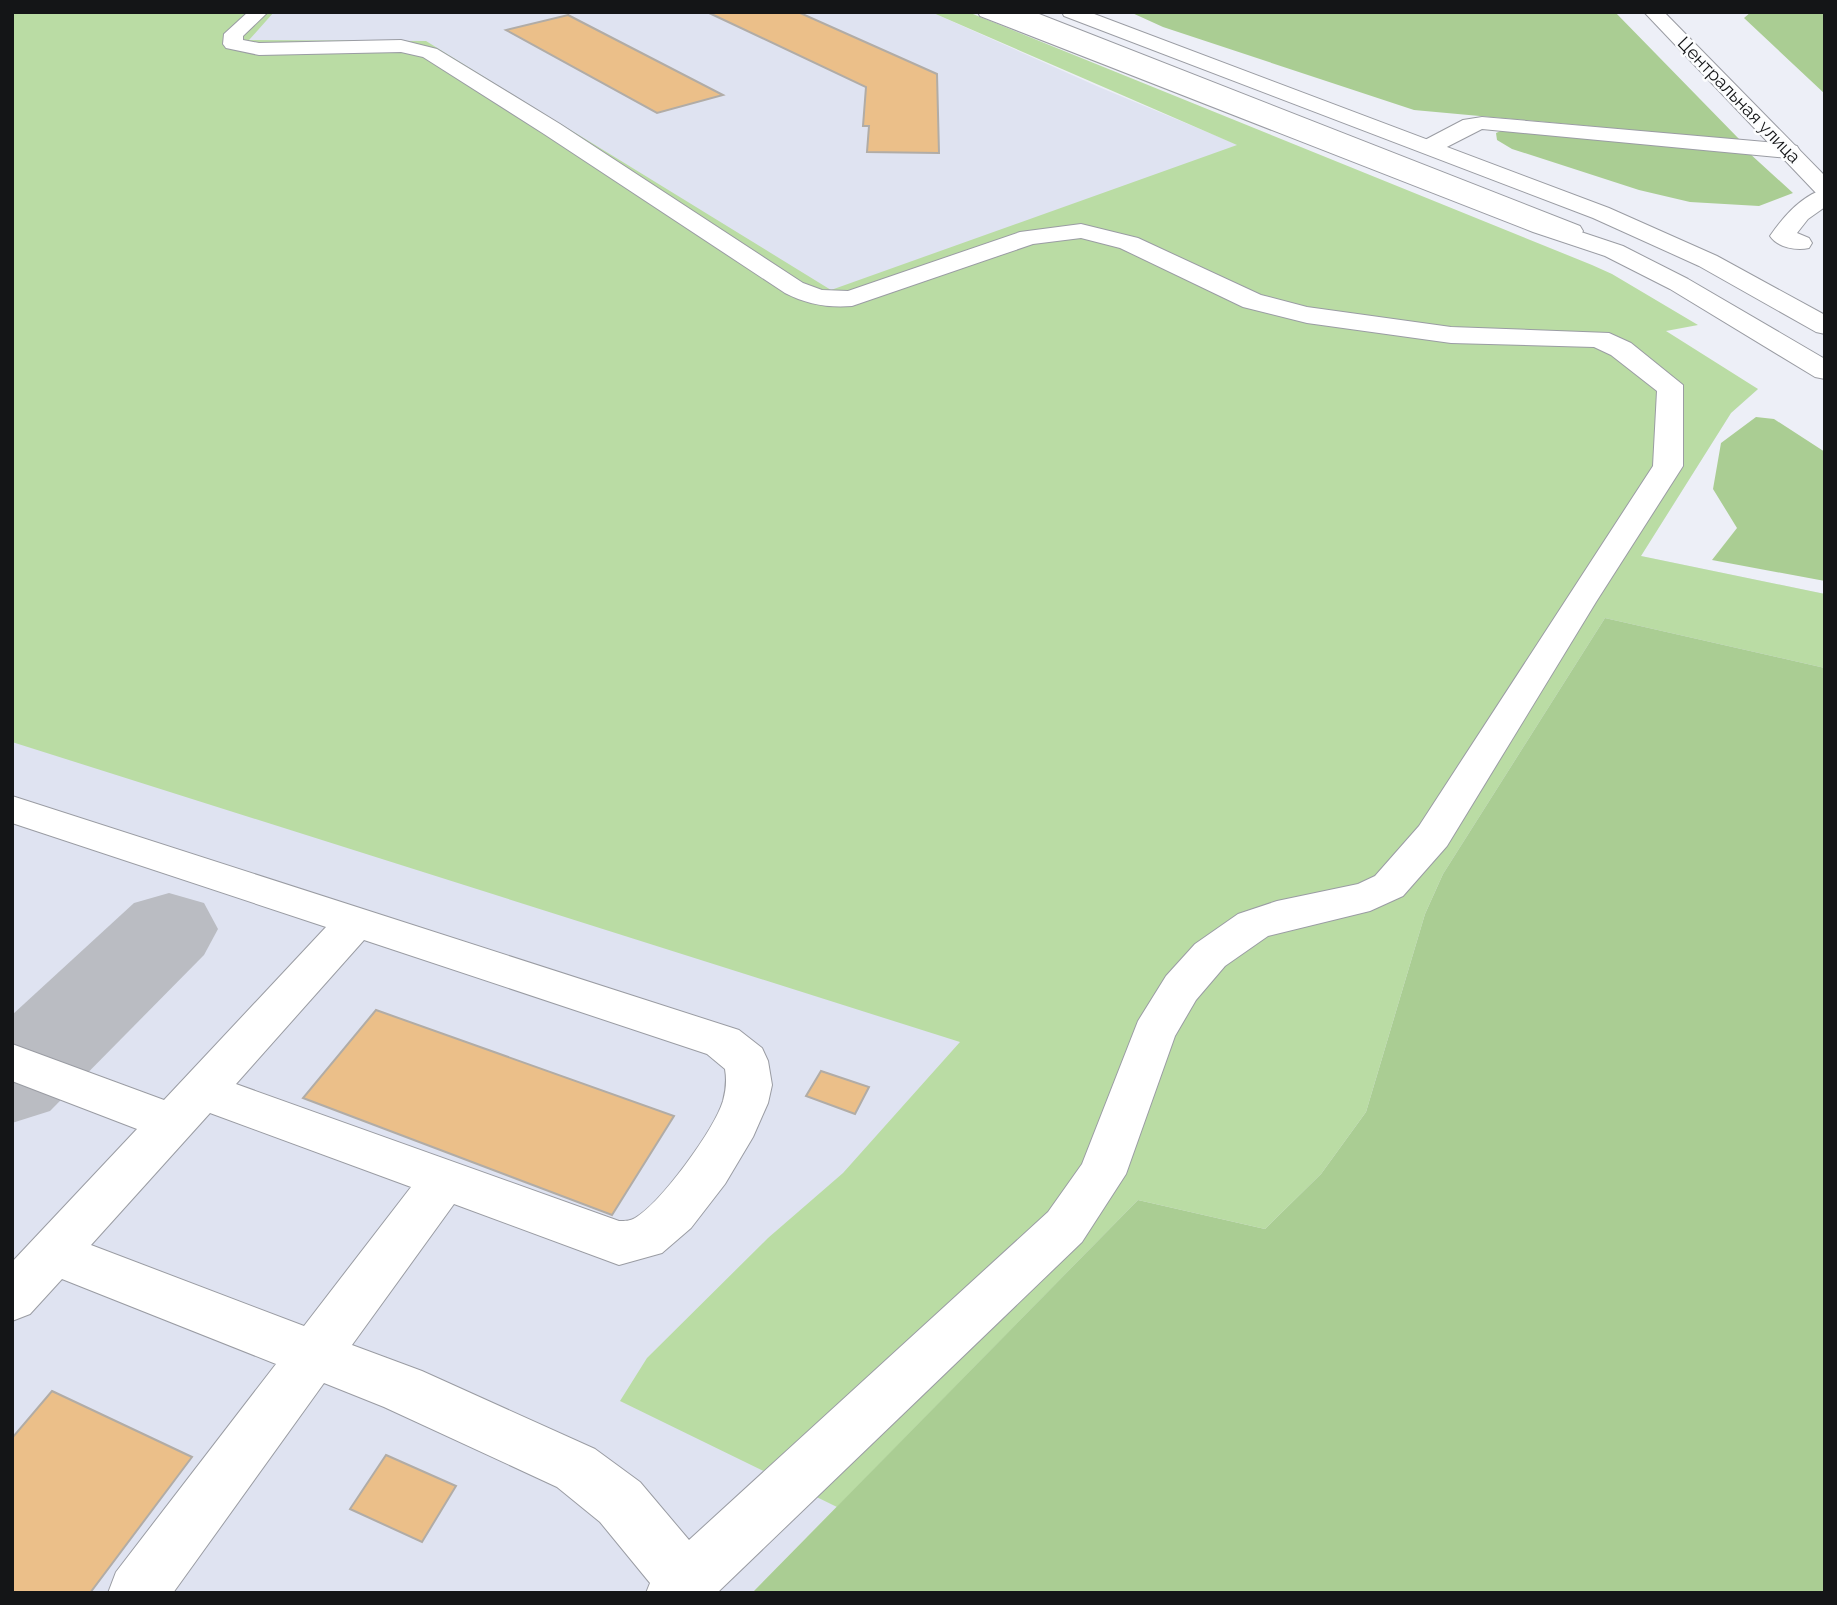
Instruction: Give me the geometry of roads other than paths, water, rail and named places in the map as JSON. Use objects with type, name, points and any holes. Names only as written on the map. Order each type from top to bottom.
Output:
[{"type":"main road","points":[[53,1253],[403,1388],[576,1468],[620,1502],[681,1587],[1065,1227],[1102,1174],[1154,1033],[1181,988],[1210,955],[1253,925],[1277,916],[1370,896],[1389,887],[1404,872],[1433,836],[1579,602],[1668,466],[1671,391],[1662,378],[1621,349],[1599,339],[1451,335],[1298,313],[1232,293],[1129,243],[1081,231],[1029,237],[852,298],[839,300],[815,297],[794,288],[552,129],[430,53],[401,46],[258,49],[233,44],[234,34],[259,12]]},
{"type":"main road","points":[[987,12],[1542,227],[1614,251]]},
{"type":"main road","points":[[1017,12],[1578,234],[1679,284],[1825,371]]},
{"type":"main road","points":[[1070,12],[1589,208],[1675,245],[1825,326]]},
{"type":"main road","name":"Центральная улица","points":[[1653,12],[1825,189]]},
{"type":"main road","name":"Центральная улица","points":[[1677,12],[1825,163]]},
{"type":"main road","points":[[1429,147],[1471,125],[1482,123],[1789,151]]},
{"type":"main road","points":[[1800,243],[1782,236],[1800,214],[1825,196]]},
{"type":"main road","points":[[12,809],[723,1042],[746,1061],[750,1090],[741,1115],[688,1200],[668,1221],[645,1238],[619,1243],[444,1180],[186,1106],[12,1062]]},
{"type":"main road","points":[[12,1297],[356,922]]},
{"type":"main road","points":[[137,1593],[444,1180]]}]
